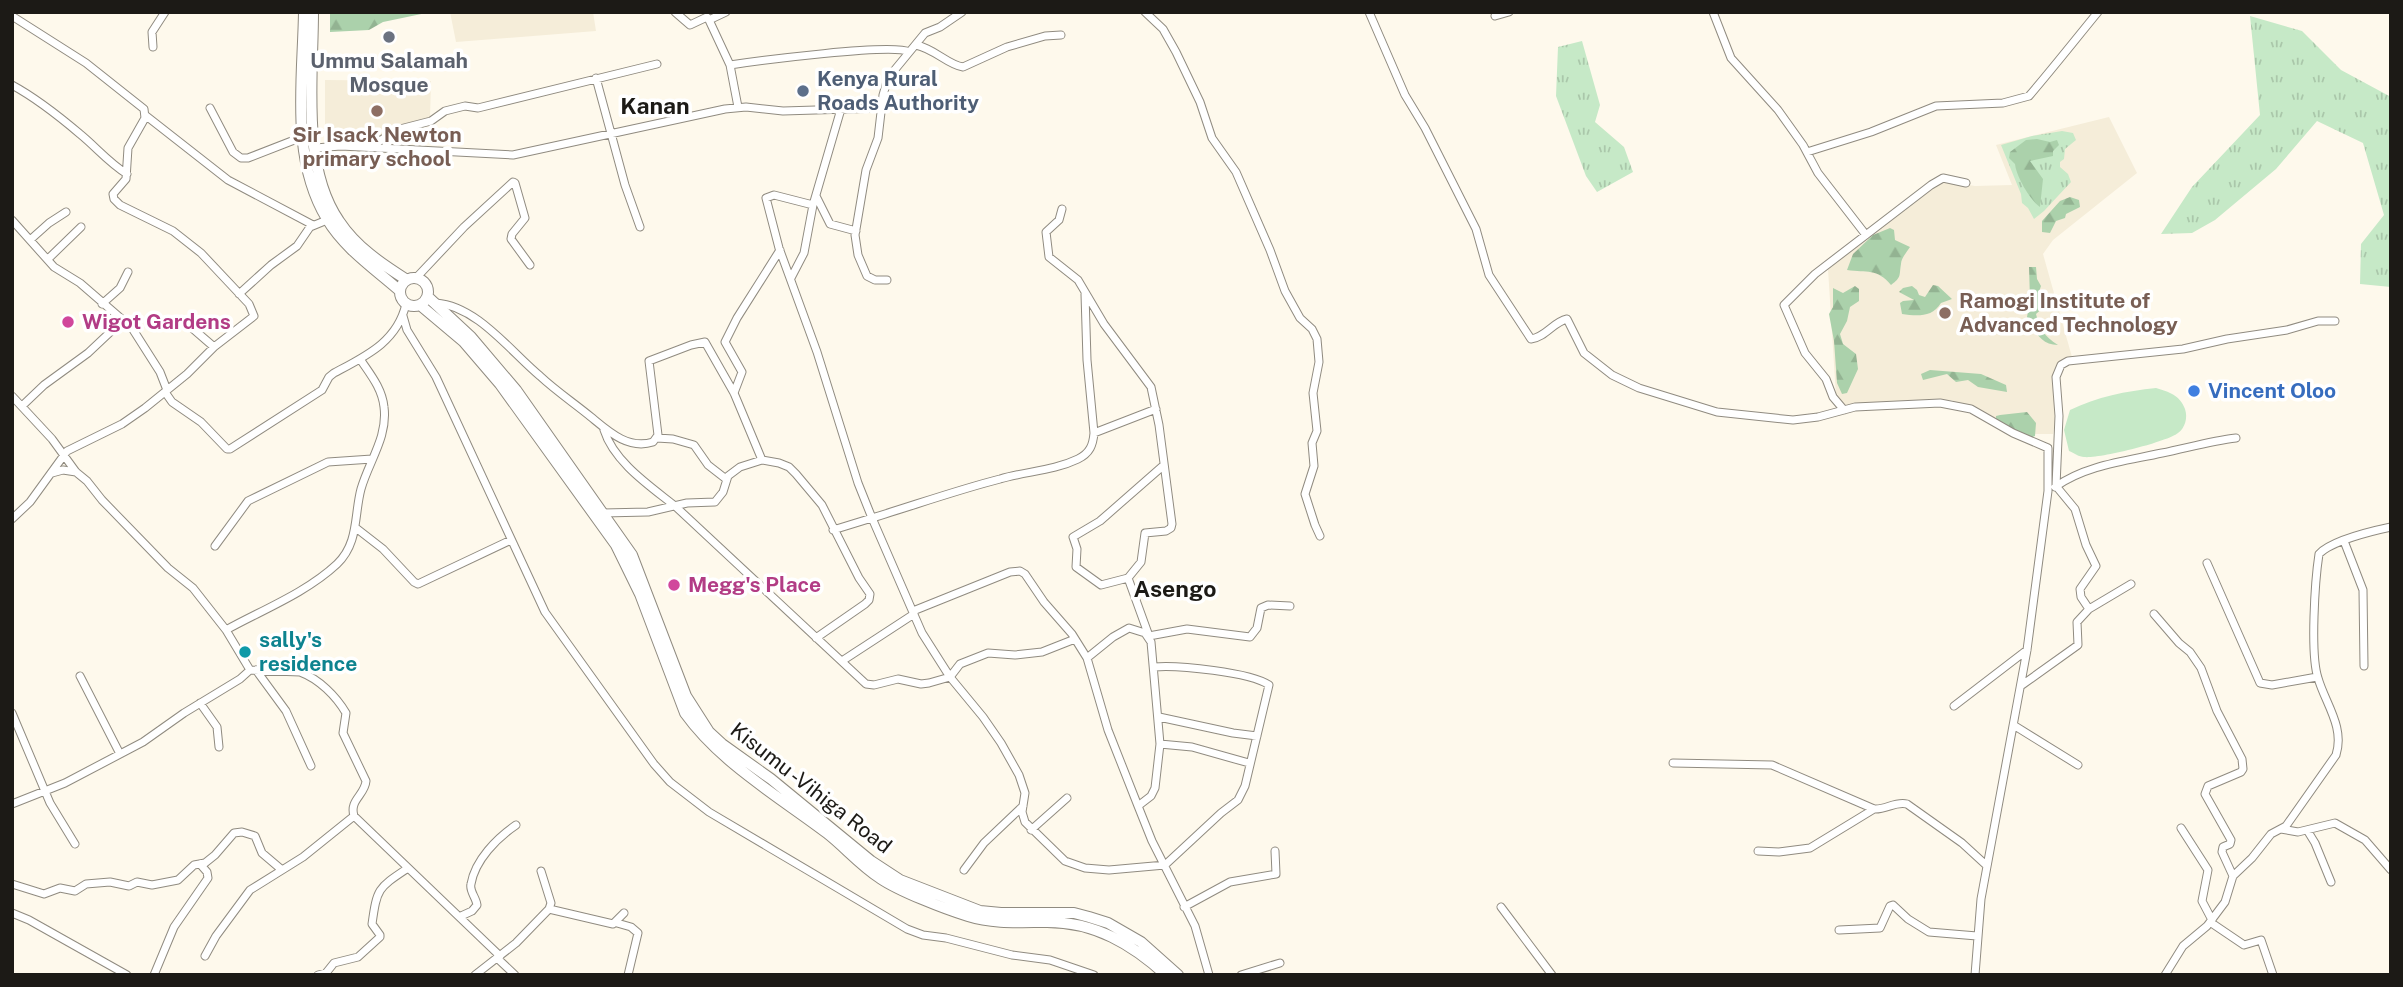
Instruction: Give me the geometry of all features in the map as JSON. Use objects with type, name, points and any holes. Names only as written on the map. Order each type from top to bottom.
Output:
[{"type":"highway","points":[[309,13],[312,114],[317,166],[324,192],[340,224],[366,251],[427,286],[428,302],[405,310],[400,291],[349,247],[327,220],[311,186],[302,137],[309,13]]},
{"type":"highway","points":[[400,291],[412,279]]},
{"type":"highway","name":"Kisumu -Vihiga Road","points":[[428,302],[471,337],[516,390],[636,563],[681,683],[692,707],[709,732],[871,861],[900,880],[980,911],[1001,914],[1074,914],[1108,923],[1141,942],[1178,975]]},
{"type":"highway","name":"Kisumu -Vihiga Road","points":[[428,302],[500,384],[616,545],[640,594],[685,713],[720,751],[896,888],[968,916],[987,920],[1063,923],[1092,928],[1123,942],[1166,975]]},
{"type":"street","points":[[153,47],[152,32],[165,12]]},
{"type":"street","points":[[675,12],[690,25],[726,12]]},
{"type":"street","points":[[887,280],[875,280],[865,275],[855,243],[866,170],[878,138],[881,108],[890,73],[925,33],[940,27],[962,12]]},
{"type":"street","points":[[1145,12],[1163,29],[1176,52],[1200,102],[1212,138],[1236,172],[1285,291],[1300,318],[1312,329],[1317,339],[1319,362],[1313,393],[1317,431],[1312,443],[1314,467],[1305,494],[1320,536]]},
{"type":"street","points":[[1369,12],[1405,95],[1425,128],[1476,229],[1489,275],[1529,337],[1537,338],[1561,320],[1567,319],[1584,353],[1612,375],[1639,388],[1717,412],[1793,420],[1844,410],[1926,402],[1963,406],[2048,448],[2048,491],[2027,650],[2015,726],[1986,865],[1975,975]]},
{"type":"street","points":[[1495,16],[1509,12]]},
{"type":"street","points":[[1713,12],[1731,58],[1778,110],[1818,173],[1866,235]]},
{"type":"street","points":[[1807,152],[1871,132],[1936,106],[2003,103],[2023,99],[2029,96],[2098,12]]},
{"type":"street","points":[[12,16],[86,63],[142,107],[145,115],[228,180],[313,225]]},
{"type":"street","points":[[707,17],[730,65],[738,107]]},
{"type":"street","points":[[730,65],[863,51],[931,49],[963,67],[1007,47],[1041,37],[1061,35]]},
{"type":"street","points":[[369,147],[400,129],[431,121],[445,111],[467,106],[478,108],[657,64]]},
{"type":"street","points":[[596,78],[640,228]]},
{"type":"street","points":[[12,85],[33,97],[127,174]]},
{"type":"street","points":[[315,148],[369,147],[503,156],[738,107],[783,111],[881,108]]},
{"type":"street","points":[[210,108],[233,152],[241,158],[248,158],[302,137]]},
{"type":"street","points":[[791,278],[804,253],[813,205],[841,109]]},
{"type":"street","points":[[12,519],[30,502],[64,454],[73,446],[122,424],[166,391],[214,347],[254,316],[253,310],[239,293],[181,236],[115,200],[113,194],[126,179],[128,148],[145,115]]},
{"type":"street","points":[[1844,410],[1833,397],[1821,372],[1805,353],[1784,306],[1815,274],[1941,178],[1966,183]]},
{"type":"street","points":[[412,279],[513,182],[525,218],[511,239],[530,265]]},
{"type":"street","points":[[813,205],[774,195],[766,198],[780,250],[858,484],[922,633],[950,677],[983,717],[1013,763],[1024,789],[1025,822],[1059,857],[1073,865],[1118,870],[1165,865],[1205,826],[1238,800],[1245,786],[1269,695],[1268,684],[1181,666],[1154,667]]},
{"type":"street","points":[[816,196],[831,224],[856,231]]},
{"type":"street","points":[[1062,209],[1061,218],[1046,232],[1048,254],[1078,280],[1104,324],[1151,387],[1170,498],[1171,528],[1145,533],[1141,562],[1129,578],[1105,584],[1095,582],[1076,567],[1077,549],[1073,538],[1100,521],[1164,465]]},
{"type":"street","points":[[30,240],[66,212]]},
{"type":"street","points":[[12,220],[60,271],[123,320],[139,338],[160,372],[172,402],[201,422],[223,446],[230,449],[322,390],[329,377],[381,347],[390,337],[405,310]]},
{"type":"street","points":[[239,293],[297,246],[304,233],[313,225],[327,220]]},
{"type":"street","points":[[47,259],[81,227]]},
{"type":"street","points":[[734,393],[742,372],[725,342],[780,250]]},
{"type":"street","points":[[103,304],[120,288],[128,272]]},
{"type":"street","points":[[833,530],[1003,478],[1043,472],[1079,458],[1091,448],[1094,433],[1087,360],[1086,294]]},
{"type":"street","points":[[428,302],[456,307],[476,317],[538,375],[592,418],[604,430],[610,443],[625,461],[870,685],[898,680],[921,684],[950,677],[960,664],[990,652],[1015,655],[1042,652],[1075,639]]},
{"type":"street","points":[[405,310],[407,330],[436,377],[545,612],[641,748],[670,782],[709,812],[907,929],[1012,955],[1050,960],[1094,975]]},
{"type":"street","points":[[22,406],[44,385],[88,353],[123,320]]},
{"type":"street","points":[[184,321],[214,347]]},
{"type":"street","points":[[2089,609],[2082,600],[2080,589],[2096,566],[2085,545],[2075,509],[2056,486],[2059,416],[2056,377],[2064,363],[2183,349],[2227,339],[2287,331],[2319,321],[2335,321]]},
{"type":"street","points":[[657,438],[657,420],[648,364],[650,360],[705,342],[734,393],[762,460]]},
{"type":"street","points":[[226,630],[300,590],[343,556],[356,528],[361,490],[384,431],[384,405],[378,387],[360,359]]},
{"type":"street","points":[[12,396],[102,500],[167,568],[193,589],[286,711],[311,766]]},
{"type":"street","points":[[1094,433],[1156,409]]},
{"type":"street","points":[[604,430],[637,444],[649,444],[657,438],[694,445],[708,465],[726,479]]},
{"type":"street","points":[[2048,491],[2071,476],[2092,469],[2207,442],[2236,438]]},
{"type":"street","points":[[215,547],[248,501],[328,463],[372,459]]},
{"type":"street","points":[[603,513],[648,512],[715,502],[723,492],[726,479],[740,467],[762,460],[782,464],[796,474],[822,505],[833,530],[869,592],[870,598],[865,604],[816,638]]},
{"type":"street","points":[[52,472],[76,472]]},
{"type":"street","points":[[2168,972],[2183,946],[2211,921],[2228,898],[2233,876],[2271,834],[2281,829],[2298,811],[2312,786],[2336,755],[2339,743],[2329,704],[2317,677],[2315,620],[2319,558],[2324,550],[2344,541],[2391,527]]},
{"type":"street","points":[[356,528],[383,549],[418,584],[511,540]]},
{"type":"street","points":[[2344,541],[2363,590],[2364,666]]},
{"type":"street","points":[[2207,563],[2260,683],[2272,685],[2317,677]]},
{"type":"street","points":[[842,661],[914,612],[1010,572],[1020,571],[1087,658],[1108,730],[1152,841],[1195,926],[1209,975]]},
{"type":"street","points":[[1129,578],[1149,636],[1159,717],[1160,744],[1155,788],[1151,796],[1138,806]]},
{"type":"street","points":[[2022,685],[2078,645],[2077,622],[2089,609],[2131,584]]},
{"type":"street","points":[[1087,658],[1125,630],[1133,628],[1149,636],[1187,629],[1250,637],[1257,628],[1261,608],[1268,605],[1290,606]]},
{"type":"street","points":[[2154,614],[2202,668],[2217,711],[2242,760],[2241,772],[2208,786],[2205,794],[2231,840],[2230,844],[2223,847],[2222,852],[2233,876]]},
{"type":"street","points":[[1954,706],[2027,650]]},
{"type":"street","points":[[12,804],[46,791],[156,735],[253,670],[303,673],[331,694],[347,715],[343,733],[366,781],[354,803],[354,816],[461,916],[515,975]]},
{"type":"street","points":[[80,676],[120,754]]},
{"type":"street","points":[[200,703],[218,729],[219,747]]},
{"type":"street","points":[[12,713],[50,803],[75,844]]},
{"type":"street","points":[[1159,717],[1258,736]]},
{"type":"street","points":[[2015,726],[2078,765]]},
{"type":"street","points":[[1160,744],[1192,747],[1249,763]]},
{"type":"street","points":[[1673,763],[1772,765],[1874,809],[1883,809],[1902,802],[1912,805],[1986,865]]},
{"type":"street","points":[[1031,830],[1066,798]]},
{"type":"street","points":[[964,870],[984,843],[1023,806]]},
{"type":"street","points":[[1759,851],[1779,852],[1810,848],[1874,809]]},
{"type":"street","points":[[205,956],[244,896],[336,832],[354,816]]},
{"type":"street","points":[[2281,829],[2298,832],[2329,823],[2342,825],[2365,840],[2391,870]]},
{"type":"street","points":[[461,916],[472,911],[477,905],[470,886],[480,862],[500,837],[516,825]]},
{"type":"street","points":[[2181,828],[2208,870],[2202,901],[2211,921],[2244,945],[2261,940],[2273,975]]},
{"type":"street","points":[[2307,830],[2315,842],[2331,882]]},
{"type":"street","points":[[12,884],[44,894],[60,888],[75,891],[88,884],[110,882],[129,886],[139,882],[152,885],[180,879],[194,866],[215,855],[234,833],[242,832],[255,836],[262,853],[282,870]]},
{"type":"street","points":[[1184,907],[1230,882],[1276,874],[1275,851]]},
{"type":"street","points":[[154,975],[174,927],[208,877],[200,864]]},
{"type":"street","points":[[318,975],[327,971],[334,963],[358,957],[380,937],[372,925],[378,892],[384,884],[408,868]]},
{"type":"street","points":[[475,975],[523,937],[549,909],[551,903],[541,871]]},
{"type":"street","points":[[1839,930],[1880,928],[1890,906],[1893,905],[1908,919],[1929,932],[1978,936]]},
{"type":"street","points":[[1501,907],[1552,975]]},
{"type":"street","points":[[549,909],[631,927],[638,933],[628,975]]},
{"type":"street","points":[[12,913],[127,975]]},
{"type":"street","points":[[617,923],[624,913]]},
{"type":"street","points":[[1241,975],[1280,963]]},
{"type":"shaded area","points":[[450,12],[593,12],[596,31],[456,42]]},
{"type":"shaded area","name":"Sir Isack Newton primary school","points":[[325,80],[431,81],[430,118],[391,128],[391,133],[367,145],[325,145]]},
{"type":"shaded area","name":"Ramogi Institute of Advanced Technology","points":[[2109,117],[2137,173],[2053,240],[2043,254],[2072,357],[2053,378],[2053,434],[2006,434],[1952,400],[1844,407],[1836,396],[1828,269],[1943,181],[1975,186],[2012,185],[1996,145]]},
{"type":"green space","points":[[330,12],[431,12],[383,22],[369,30],[330,32]]},
{"type":"green space","points":[[2250,16],[2302,31],[2341,70],[2391,97],[2391,287],[2360,284],[2361,244],[2384,215],[2363,143],[2317,121],[2276,169],[2215,220],[2192,233],[2161,234],[2192,187],[2260,115]]},
{"type":"green space","points":[[1582,41],[1600,105],[1595,122],[1624,147],[1633,172],[1597,192],[1586,176],[1556,96],[1558,47]]},
{"type":"green space","points":[[2062,131],[2073,133],[2076,140],[2065,149],[2064,159],[2060,162],[2060,167],[2068,174],[2071,182],[2034,219],[2022,203],[2021,194],[2001,145]]},
{"type":"green space","points":[[2026,140],[2050,142],[2057,140],[2059,145],[2053,151],[2053,156],[2030,161],[2043,179],[2040,207],[2028,193],[2015,164],[2009,158],[2010,152]]},
{"type":"green space","points":[[2070,197],[2079,200],[2080,207],[2056,221],[2050,233],[2042,232],[2042,221],[2060,201]]},
{"type":"green space","points":[[1890,228],[1894,230],[1895,240],[1910,247],[1902,260],[1895,282],[1891,285],[1871,272],[1847,270],[1853,254],[1873,235]]},
{"type":"green space","points":[[2029,267],[2036,267],[2041,286],[2039,292],[2044,299],[2044,307],[2036,314],[2039,324],[2043,332],[2058,345],[2042,340],[2027,317],[2030,300]]},
{"type":"green space","points":[[1933,285],[1938,286],[1952,299],[1941,303],[1928,314],[1902,314],[1900,303],[1914,300],[1899,292],[1903,288],[1912,286],[1919,295],[1925,297]]},
{"type":"green space","points":[[1855,286],[1859,289],[1859,301],[1850,307],[1840,334],[1843,344],[1856,354],[1858,369],[1847,393],[1842,394],[1837,383],[1829,314],[1833,307],[1833,288],[1843,293]]},
{"type":"green space","points":[[1930,370],[1981,374],[2006,385],[2007,392],[1978,387],[1968,380],[1956,382],[1947,374],[1923,380],[1921,374]]},
{"type":"green space","points":[[2156,388],[2174,395],[2183,404],[2186,419],[2178,433],[2117,453],[2082,457],[2069,451],[2064,430],[2070,410],[2112,395]]},
{"type":"green space","points":[[2027,412],[2036,423],[2035,436],[2030,438],[1996,420],[1996,416]]},
{"type":"place","name":"Ummu Salamah Mosque","points":[[389,37]]},
{"type":"place","name":"Kenya Rural Roads Authority","points":[[803,91]]},
{"type":"place","name":"Sir Isack Newton primary school","points":[[377,111]]},
{"type":"place","name":"Ramogi Institute of Advanced Technology","points":[[1945,313]]},
{"type":"place","name":"Wigot Gardens","points":[[68,322]]},
{"type":"place","name":"Vincent Oloo","points":[[2194,391]]},
{"type":"place","name":"Megg's Place","points":[[674,585]]},
{"type":"place","name":"sally's residence","points":[[245,652]]},
{"type":"district","name":"Kanan","points":[[655,106]]},
{"type":"district","name":"Asengo","points":[[1175,589]]}]
